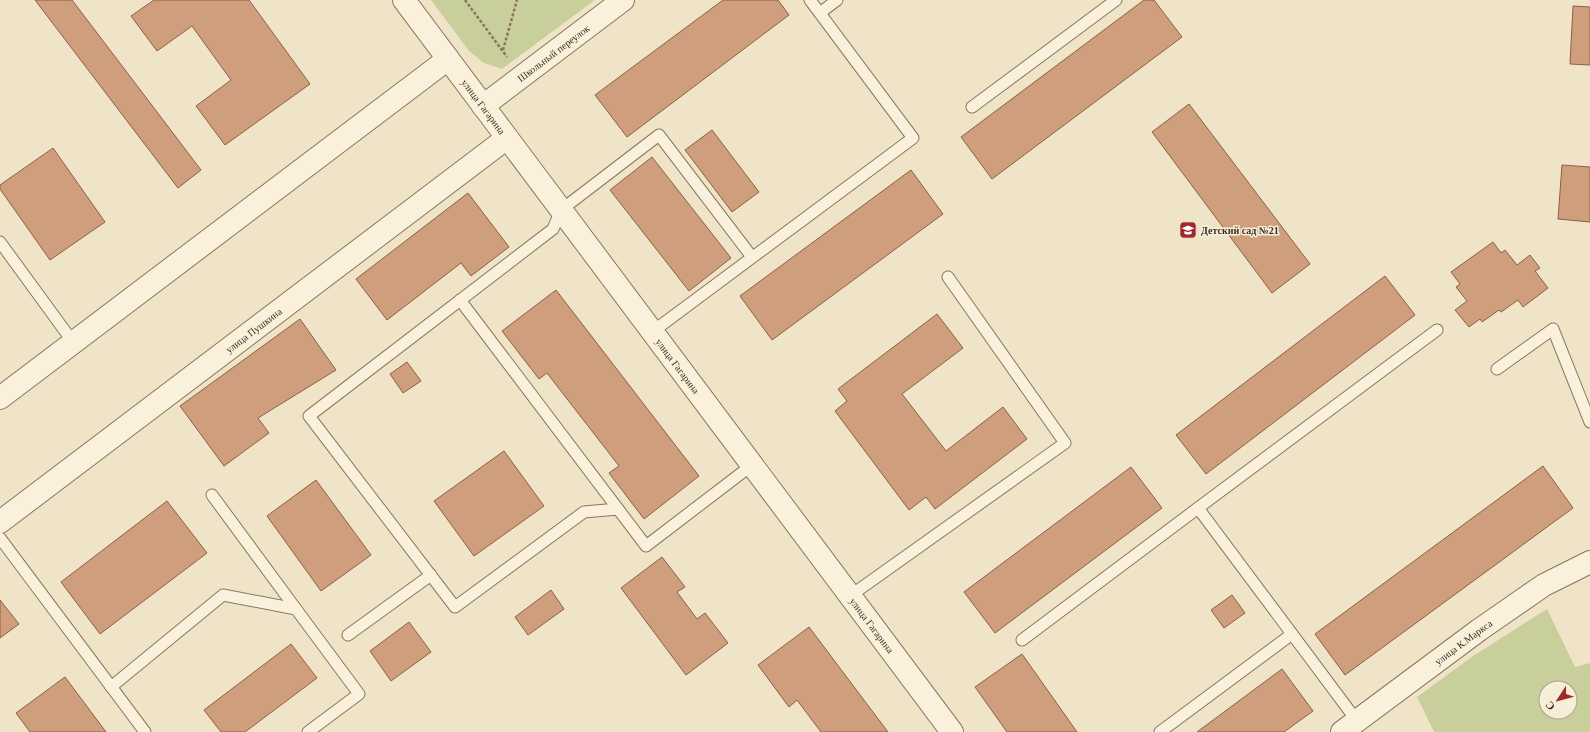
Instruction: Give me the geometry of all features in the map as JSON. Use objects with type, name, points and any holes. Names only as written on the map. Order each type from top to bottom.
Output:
[{"type":"street","name":"улица Гагарина","points":[[404,0],[952,732]]},
{"type":"street","name":"Школьный переулок","points":[[483,106],[623,0]]},
{"type":"street","points":[[0,398],[448,59]]},
{"type":"street","name":"улица Пушкина","points":[[0,522],[507,138]]},
{"type":"street","name":"улица К.Маркса","points":[[1349,726],[1479,630],[1537,590],[1590,562]]},
{"type":"lane","points":[[652,332],[913,138],[810,0]]},
{"type":"lane","points":[[820,13],[837,0]]},
{"type":"lane","points":[[972,107],[1116,0]]},
{"type":"lane","points":[[618,509],[584,512],[455,607],[309,416],[553,230],[561,210],[659,134],[752,257]]},
{"type":"lane","points":[[0,242],[74,342]]},
{"type":"lane","points":[[850,596],[1065,443],[948,277]]},
{"type":"lane","points":[[460,300],[646,546],[752,465]]},
{"type":"lane","points":[[1497,368],[1553,329],[1590,422]]},
{"type":"lane","points":[[1022,640],[1437,330]]},
{"type":"lane","points":[[212,496],[359,694],[308,732]]},
{"type":"lane","points":[[1198,508],[1292,634],[1349,726]]},
{"type":"lane","points":[[0,538],[145,732]]},
{"type":"lane","points":[[348,635],[431,575]]},
{"type":"lane","points":[[112,687],[223,595],[296,609]]},
{"type":"lane","points":[[1160,732],[1292,634]]},
{"type":"path","points":[[464,0],[522,76]]},
{"type":"path","points":[[503,51],[517,0]]},
{"type":"green space","points":[[431,0],[595,0],[502,69],[484,63],[469,51]]},
{"type":"green space","points":[[1547,609],[1575,667],[1590,663],[1590,732],[1434,732],[1417,697],[1473,656]]},
{"type":"building","points":[[35,0],[72,0],[201,170],[178,188]]},
{"type":"building","points":[[154,0],[249,0],[310,84],[225,145],[196,106],[231,80],[192,26],[157,51],[131,16]]},
{"type":"building","points":[[723,0],[778,0],[789,15],[627,137],[595,95]]},
{"type":"building","points":[[1144,0],[1154,0],[1182,37],[992,179],[961,137]]},
{"type":"building","points":[[1573,6],[1590,7],[1590,65],[1570,64]]},
{"type":"building","points":[[1189,104],[1310,264],[1272,293],[1152,132]]},
{"type":"building","points":[[712,130],[759,192],[732,212],[685,150]]},
{"type":"building","points":[[53,148],[105,222],[50,260],[0,189],[0,185]]},
{"type":"building","points":[[652,157],[731,258],[689,291],[610,190]]},
{"type":"building","points":[[1562,165],[1590,167],[1590,222],[1558,219]]},
{"type":"building","points":[[911,170],[943,214],[772,340],[740,296]]},
{"type":"building","points":[[468,193],[509,247],[471,276],[461,263],[387,320],[356,279]]},
{"type":"building","points":[[1493,242],[1501,253],[1505,250],[1517,265],[1530,255],[1540,268],[1535,271],[1548,288],[1523,307],[1518,300],[1501,312],[1499,310],[1482,322],[1480,319],[1469,327],[1455,310],[1467,301],[1456,287],[1460,284],[1451,272]]},
{"type":"building","points":[[1385,276],[1415,315],[1206,474],[1176,435]]},
{"type":"building","points":[[556,290],[699,476],[644,519],[609,473],[619,466],[547,373],[539,379],[502,331]]},
{"type":"building","points":[[937,314],[963,348],[902,394],[946,451],[1003,407],[1027,439],[935,509],[926,497],[909,510],[835,411],[847,401],[838,389]]},
{"type":"building","points":[[300,319],[336,370],[258,418],[269,433],[224,466],[180,406]]},
{"type":"building","points":[[407,362],[421,381],[403,393],[390,374]]},
{"type":"building","points":[[504,451],[544,506],[474,556],[434,501]]},
{"type":"building","points":[[1543,466],[1573,508],[1345,675],[1315,634]]},
{"type":"building","points":[[1131,467],[1162,508],[995,633],[964,592]]},
{"type":"building","points":[[316,480],[371,555],[321,591],[267,516]]},
{"type":"building","points":[[167,501],[207,553],[100,634],[61,582]]},
{"type":"building","points":[[662,557],[685,587],[677,592],[697,619],[705,613],[728,643],[686,675],[621,588]]},
{"type":"building","points":[[551,590],[564,609],[528,635],[515,617]]},
{"type":"building","points":[[1232,595],[1245,613],[1224,628],[1211,610]]},
{"type":"building","points":[[0,600],[19,624],[0,638]]},
{"type":"building","points":[[409,622],[431,652],[391,681],[370,651]]},
{"type":"building","points":[[809,627],[888,732],[821,732],[797,700],[789,707],[758,665]]},
{"type":"building","points":[[291,644],[317,678],[245,732],[221,732],[204,710]]},
{"type":"building","points":[[1022,654],[1077,732],[1007,732],[975,687]]},
{"type":"building","points":[[1282,669],[1313,711],[1284,732],[1197,732]]},
{"type":"building","points":[[65,677],[106,732],[30,732],[16,713]]},
{"type":"place","name":"Детский cад №21","points":[[1188,230]]}]
